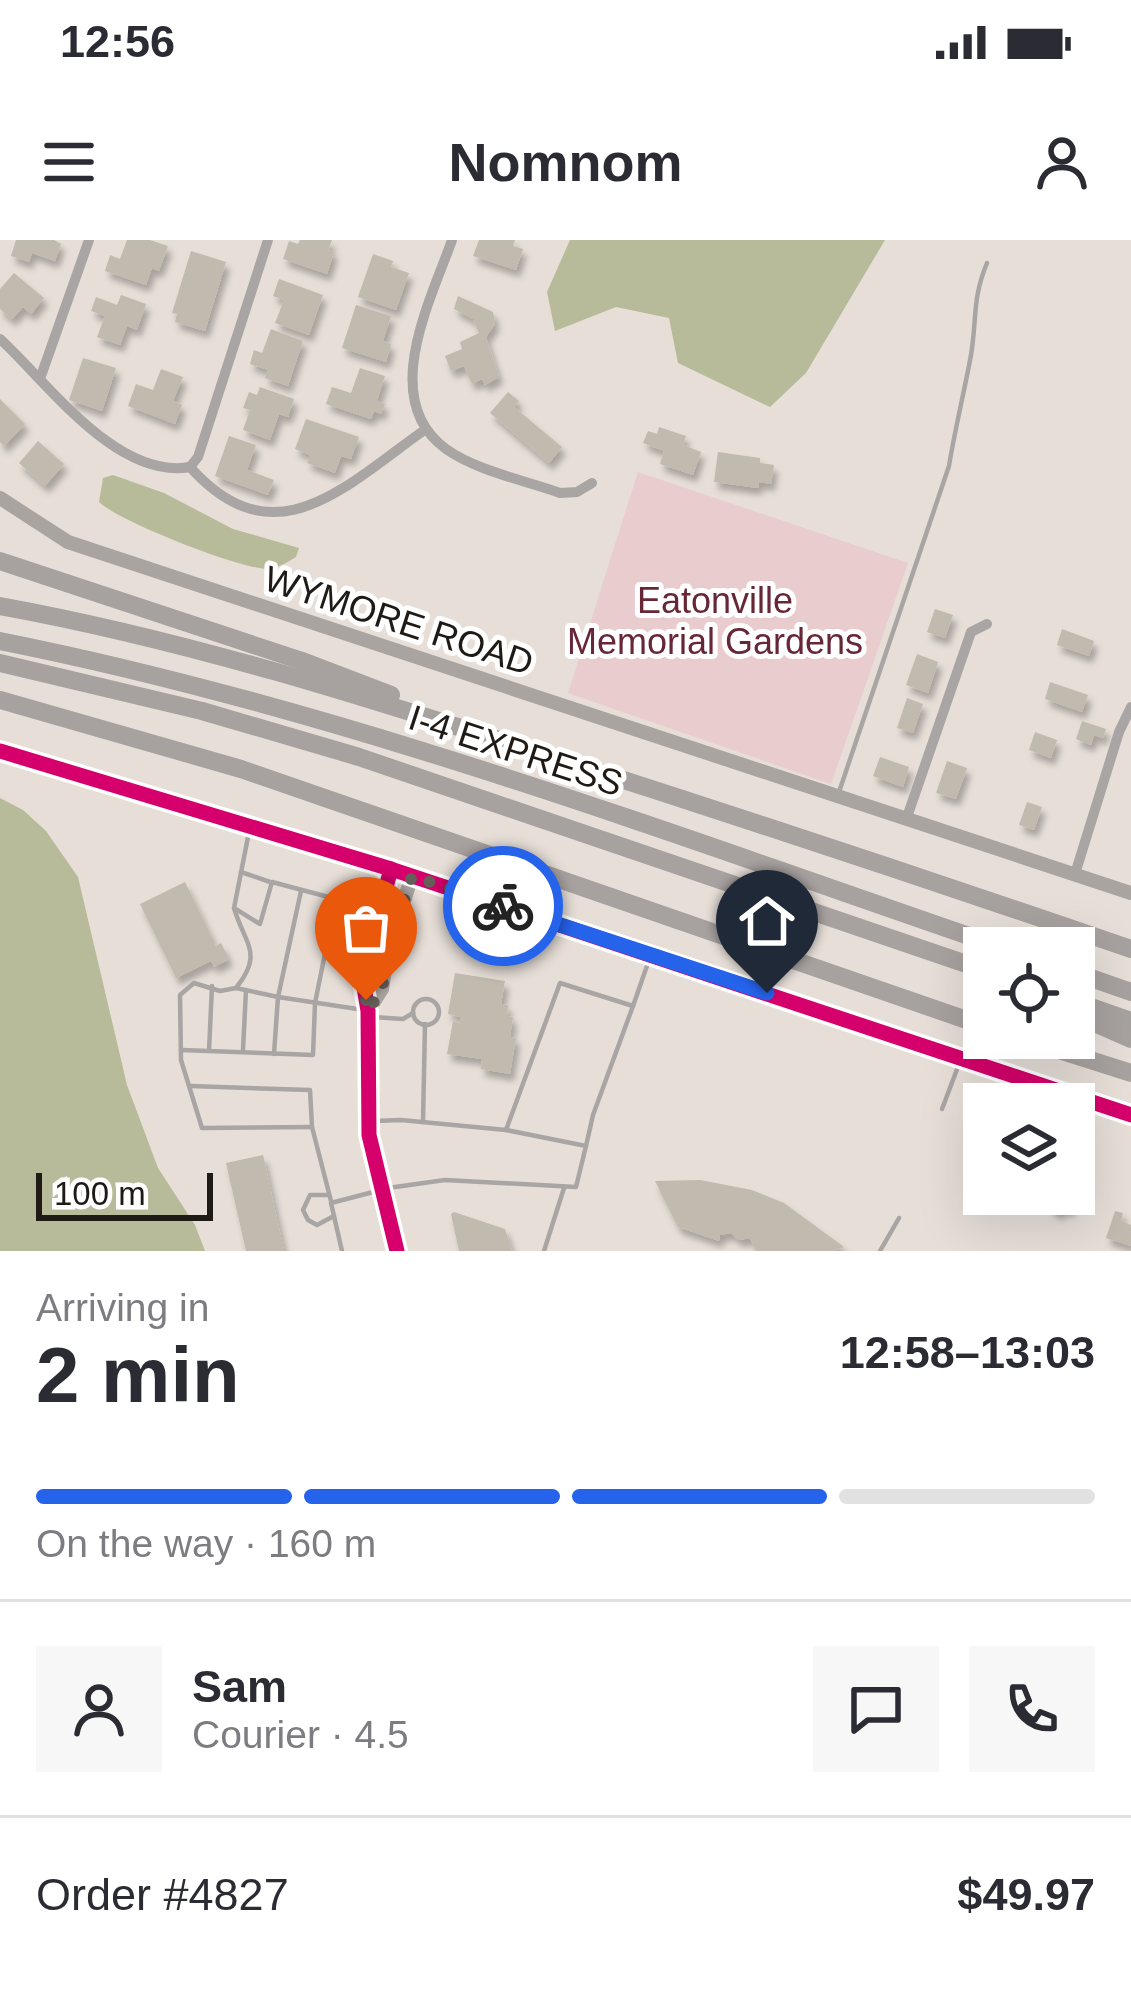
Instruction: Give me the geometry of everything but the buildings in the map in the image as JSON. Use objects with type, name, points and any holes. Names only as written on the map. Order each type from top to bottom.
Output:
[{"type":"highway","points":[[0,566],[77,584],[386,691],[426,716]]},
{"type":"highway","points":[[0,606],[322,683],[1131,949]]},
{"type":"highway","name":"I-4 EXPRESS","points":[[0,641],[194,687],[384,742],[961,933]]},
{"type":"highway","name":"I-4 EXPRESS","points":[[0,663],[202,711],[359,758],[963,963]]},
{"type":"highway","points":[[0,700],[138,736],[963,1019]]},
{"type":"highway","points":[[0,711],[138,736]]},
{"type":"highway","points":[[1095,968],[1131,978]]},
{"type":"highway","points":[[1095,979],[1131,992]]},
{"type":"highway","points":[[1095,1008],[1131,1021]]},
{"type":"highway","points":[[1095,1023],[1131,1039]]},
{"type":"highway","points":[[1087,1059],[1131,1073]]},
{"type":"street","points":[[41,376],[89,240]]},
{"type":"street","points":[[190,467],[198,457],[268,240]]},
{"type":"street","points":[[452,240],[417,340],[412,374],[426,429],[464,458],[560,493],[577,492],[592,483]]},
{"type":"street","points":[[0,339],[101,441],[164,467],[190,467],[209,489],[245,506],[294,514],[319,503],[426,429]]},
{"type":"street","name":"WYMORE ROAD","points":[[0,498],[68,542],[1131,893]]},
{"type":"street","points":[[905,820],[971,632],[987,625]]},
{"type":"street","points":[[1075,874],[1131,707]]},
{"type":"street","points":[[0,751],[391,869],[1131,1115]]},
{"type":"street","points":[[391,869],[368,952],[364,987],[369,1122],[397,1251]]},
{"type":"street","points":[[368,1014],[382,989],[388,951],[412,876]]},
{"type":"lane","points":[[838,797],[949,466],[972,351],[974,298],[987,263]]},
{"type":"lane","points":[[236,988],[250,970],[252,958],[234,908],[250,826]]},
{"type":"lane","points":[[181,1050],[313,1055],[316,1003],[336,899],[241,872]]},
{"type":"lane","points":[[234,908],[260,924],[272,882]]},
{"type":"lane","points":[[274,1054],[278,997],[301,891]]},
{"type":"lane","points":[[332,1203],[382,1189],[445,1180],[576,1187],[650,954]]},
{"type":"lane","points":[[312,1127],[202,1128],[181,1050],[180,995],[194,982],[220,991],[236,988],[403,1019],[418,1001],[434,1001],[438,1017],[424,1024]]},
{"type":"lane","points":[[506,1130],[560,983],[633,1006]]},
{"type":"lane","points":[[209,1051],[212,986]]},
{"type":"lane","points":[[243,1052],[246,990]]},
{"type":"lane","points":[[412,1012],[424,1024]]},
{"type":"lane","points":[[423,1122],[424,1024]]},
{"type":"lane","points":[[941,1109],[961,1058]]},
{"type":"lane","points":[[190,1086],[310,1090],[312,1127],[342,1251]]},
{"type":"lane","points":[[369,1122],[506,1130],[586,1146]]},
{"type":"lane","points":[[544,1251],[565,1186]]},
{"type":"lane","points":[[329,1195],[310,1195],[304,1215],[317,1225],[334,1216]]},
{"type":"lane","points":[[880,1251],[899,1218]]},
{"type":"green space","name":"Eatonville Memorial Gardens","points":[[638,472],[908,563],[831,784],[568,693]]},
{"type":"shaded area","points":[[570,240],[885,240],[806,373],[770,407],[678,363],[669,318],[616,307],[555,331],[547,292]]},
{"type":"shaded area","points":[[113,475],[164,493],[233,529],[299,548],[296,557],[272,568],[255,567],[154,532],[99,502],[103,478]]},
{"type":"shaded area","points":[[0,798],[23,810],[46,831],[78,877],[127,1085],[158,1168],[195,1225],[205,1251],[0,1251]]},
{"type":"cycle path","points":[[0,751],[391,869],[1131,1115]]},
{"type":"cycle path","points":[[391,869],[368,952],[364,987],[369,1135],[397,1251]]},
{"type":"way so far","points":[[366,1000],[368,1011],[382,989],[388,951],[412,876],[503,906]]},
{"type":"route","points":[[503,906],[767,993]]}]
